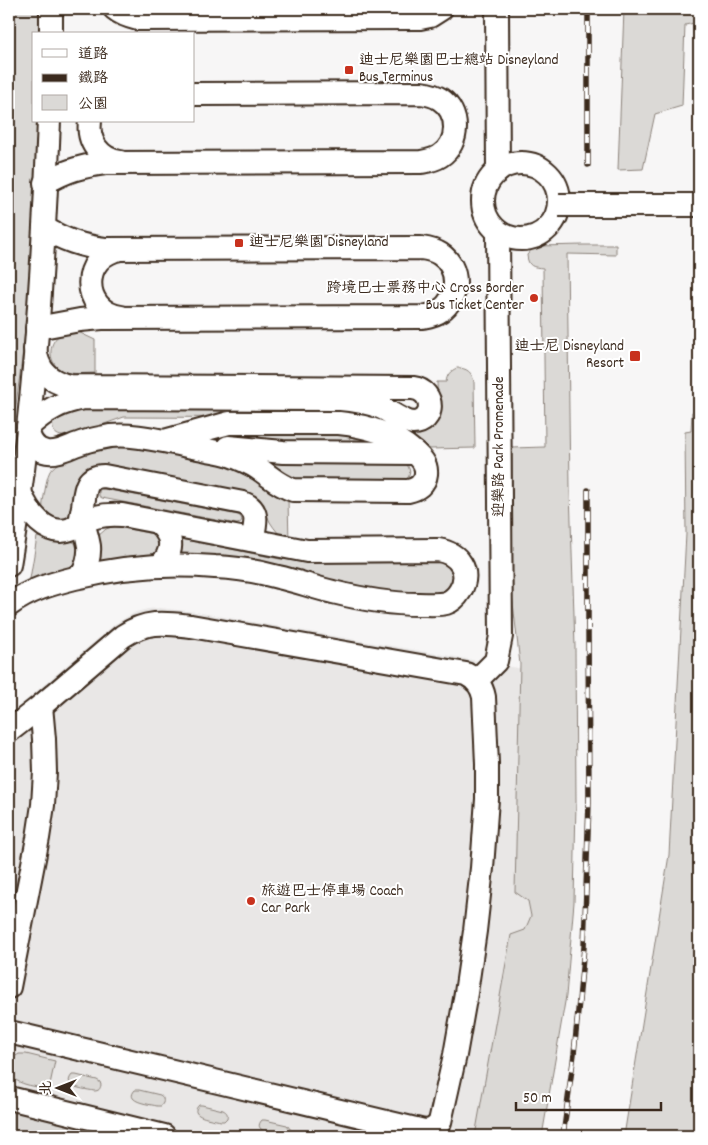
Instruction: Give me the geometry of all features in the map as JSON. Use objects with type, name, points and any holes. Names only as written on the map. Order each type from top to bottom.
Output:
[{"type":"street","points":[[51,9],[51,32]]},
{"type":"street","points":[[116,9],[128,17],[138,19],[420,18],[430,16],[441,9]]},
{"type":"street","points":[[497,9],[498,171]]},
{"type":"street","points":[[46,183],[68,171],[105,163],[421,162],[440,156],[447,150],[455,132],[455,122],[447,105],[440,98],[430,94],[195,94]]},
{"type":"street","points":[[9,565],[28,427],[44,228],[49,122]]},
{"type":"street","points":[[90,122],[92,143],[98,151],[105,158],[124,163]]},
{"type":"street","points":[[520,163],[532,165],[543,170],[552,178],[558,189],[558,213],[552,224],[544,232],[533,238],[509,238],[498,232],[490,223],[485,213],[483,202],[485,190],[490,180],[498,171],[508,165],[520,163]]},
{"type":"street","points":[[559,205],[699,204]]},
{"type":"street","points":[[36,338],[80,320],[431,316],[448,305],[456,287],[453,268],[440,253],[431,249],[105,249],[68,241],[44,228]]},
{"type":"street","name":"迎樂路 Park Promenade","points":[[476,681],[496,661],[501,636],[498,232]]},
{"type":"street","points":[[124,249],[114,250],[98,261],[90,279],[90,288],[98,306],[114,316],[124,318]]},
{"type":"street","points":[[36,338],[36,358],[45,374],[52,380],[69,386],[413,388],[424,392],[430,402],[428,414],[413,423],[381,407],[354,400],[85,398],[60,404],[43,414],[28,427],[30,440],[39,449],[46,452],[59,451],[82,442],[111,436],[141,436],[239,458],[260,470],[278,484],[293,490],[408,491],[421,485],[427,472],[425,464],[415,453],[283,452],[164,441]]},
{"type":"street","points":[[82,576],[87,566],[89,555],[89,544],[81,523],[85,489],[93,478],[98,476],[248,505],[256,516],[252,540]]},
{"type":"street","points":[[9,605],[34,590],[82,576],[124,569],[160,566],[186,565],[247,570],[277,576],[358,598],[411,604],[438,604],[454,599],[460,592],[464,577],[463,568],[459,561],[446,551],[307,551],[112,514],[90,518],[72,528],[64,530],[42,524],[24,501],[20,492]]},
{"type":"street","points":[[157,522],[167,532],[170,539],[169,554],[160,566]]},
{"type":"street","points":[[9,731],[132,630],[141,626],[159,623],[191,626],[460,672],[472,677],[483,691],[484,697],[487,799],[475,930],[455,1055],[440,1122],[434,1129],[424,1131],[9,1032]]},
{"type":"street","points":[[9,987],[43,805],[45,772],[41,706]]},
{"type":"street","points":[[9,1097],[164,1136]]},
{"type":"shaded area","name":"旅遊巴士停車場 Coach Car Park","points":[[160,608],[195,612],[559,675],[518,1136],[9,1136],[9,715],[115,624],[136,612]]},
{"type":"green space","points":[[9,9],[42,9],[42,32],[32,32],[32,122],[40,122],[29,297],[9,456]]},
{"type":"green space","points":[[624,9],[699,9],[699,22],[685,25],[682,106],[655,114],[643,169],[618,170]]},
{"type":"green space","points":[[616,245],[616,255],[567,254],[570,490],[575,647],[576,802],[574,902],[566,996],[542,1136],[475,1136],[511,935],[525,930],[531,916],[528,901],[515,892],[520,664],[512,594],[512,448],[545,447],[543,268],[532,266],[527,255],[533,248],[539,246]]},
{"type":"green space","points":[[76,331],[95,340],[95,373],[67,372],[54,364],[51,354],[53,343],[63,333]]},
{"type":"green space","points":[[457,368],[468,371],[474,382],[475,448],[430,449],[414,439],[340,418],[124,417],[71,436],[61,436],[53,429],[54,415],[62,410],[340,405],[422,433],[429,430],[436,421],[438,408],[437,382],[446,382],[452,370]]},
{"type":"green space","points":[[699,409],[699,1136],[624,1136],[669,855],[686,534],[685,432],[691,431],[692,412]]},
{"type":"green space","points":[[230,429],[339,429],[393,444],[283,443]]},
{"type":"green space","points":[[112,446],[140,446],[235,466],[288,499],[289,543],[272,525],[260,500],[246,492],[105,464],[93,465],[83,471],[75,485],[69,515],[64,519],[55,521],[43,510],[47,478],[50,471],[55,465],[70,457]]},
{"type":"green space","points":[[263,460],[406,464],[410,472],[406,480],[295,481]]},
{"type":"green space","points":[[100,489],[238,515],[242,520],[237,524],[102,498],[99,496]]},
{"type":"green space","points":[[112,527],[163,536],[162,554],[95,566],[97,537],[106,529]]},
{"type":"green space","points":[[37,537],[71,541],[77,544],[82,566],[29,585]]},
{"type":"green space","points":[[176,538],[280,559],[437,557],[456,571],[449,593],[412,596],[186,558],[175,552]]},
{"type":"green space","points":[[19,1054],[55,1061],[49,1089],[29,1085],[12,1077],[9,1072],[9,1065],[12,1058]]},
{"type":"green space","points":[[72,1075],[97,1080],[100,1082],[100,1088],[94,1091],[76,1087],[70,1083],[69,1079]]},
{"type":"green space","points":[[135,1090],[160,1095],[163,1098],[163,1103],[161,1106],[157,1106],[139,1102],[135,1100],[132,1094]]},
{"type":"green space","points":[[199,1105],[223,1110],[227,1113],[227,1118],[221,1121],[202,1117],[196,1112]]},
{"type":"green space","points":[[9,1106],[128,1136],[9,1136]]},
{"type":"green space","points":[[262,1120],[287,1125],[291,1130],[288,1135],[284,1136],[266,1132],[262,1130],[259,1124]]},
{"type":"railway","points":[[588,9],[588,165]]},
{"type":"railway","points":[[563,1136],[574,1054],[584,947],[589,803],[588,490]]},
{"type":"place","name":"迪士尼樂園巴士總站 Disneyland Bus Terminus","points":[[349,70]]},
{"type":"place","name":"迪士尼樂園 Disneyland","points":[[239,243]]},
{"type":"place","name":"跨境巴士票務中心 Cross Border Bus Ticket Center","points":[[534,298]]},
{"type":"place","name":"迪士尼 Disneyland Resort","points":[[635,356]]},
{"type":"place","name":"旅遊巴士停車場 Coach Car Park","points":[[251,901]]}]
